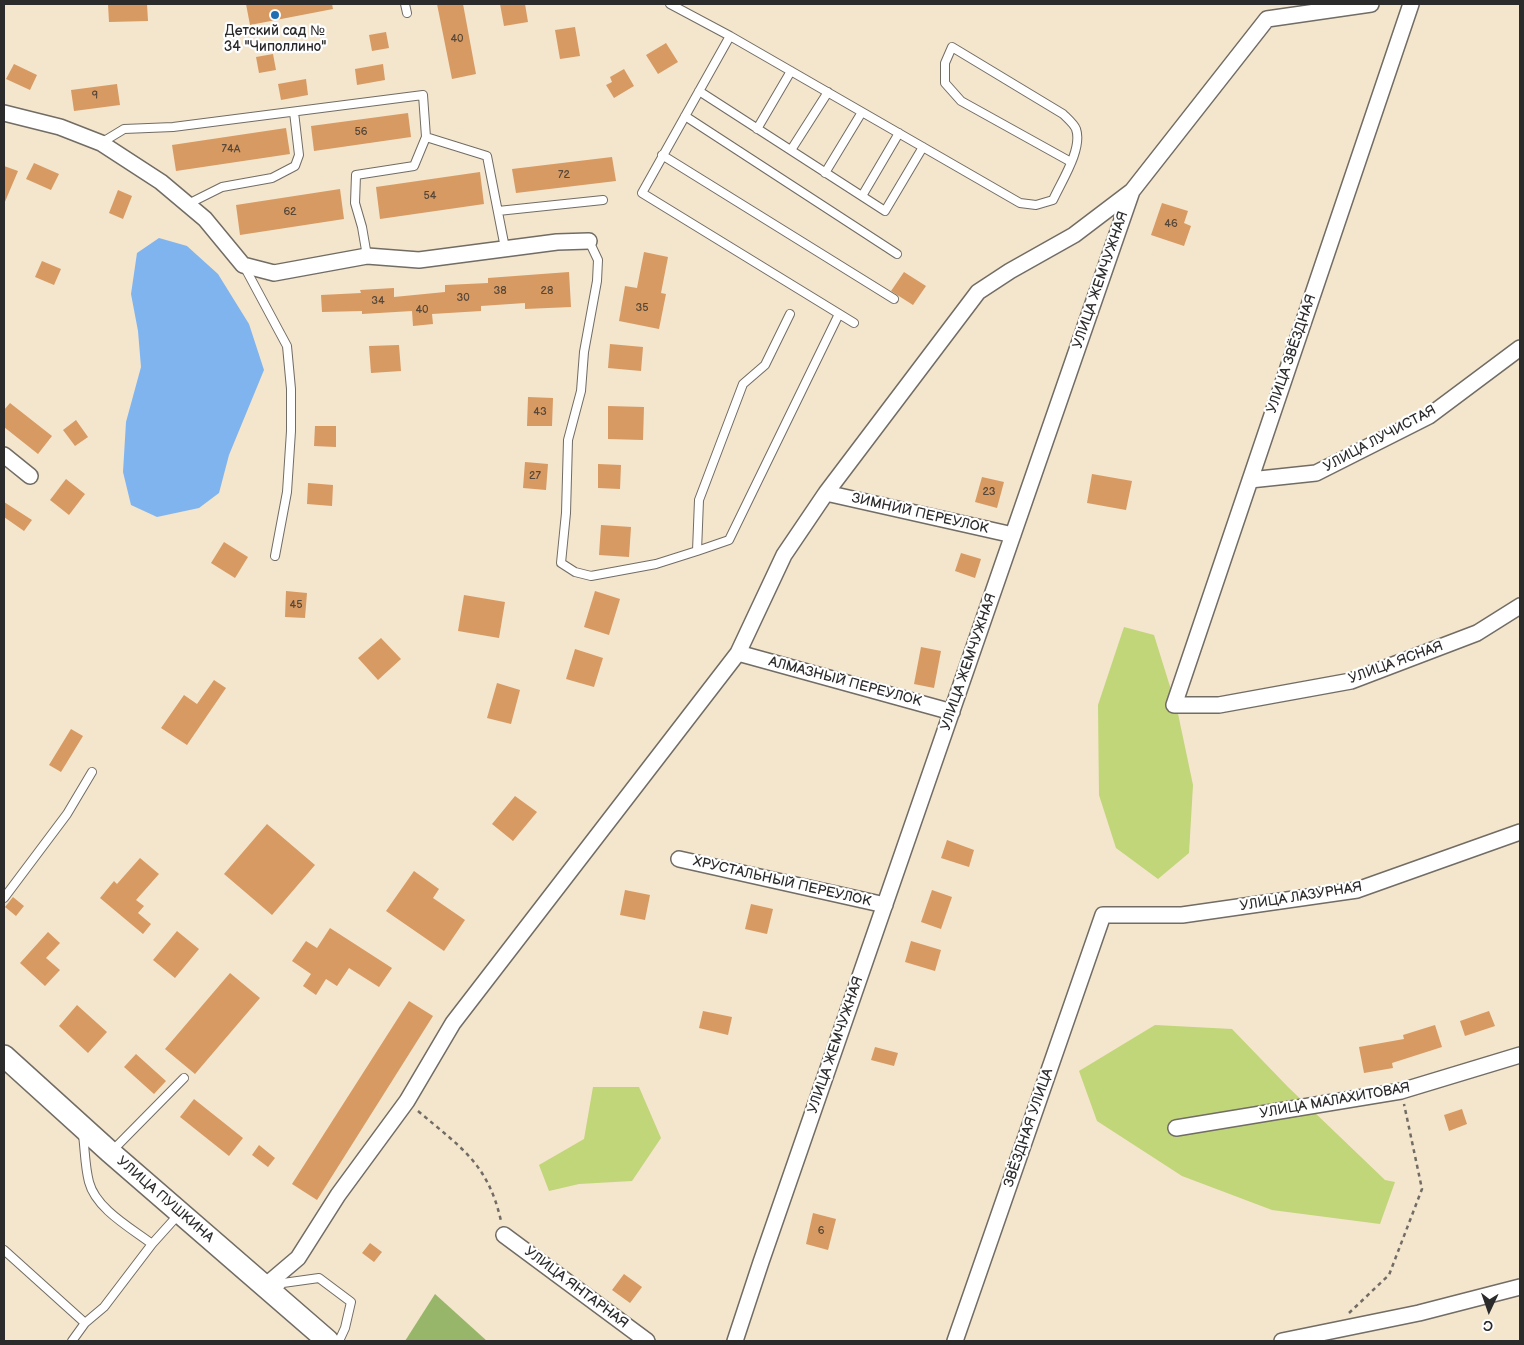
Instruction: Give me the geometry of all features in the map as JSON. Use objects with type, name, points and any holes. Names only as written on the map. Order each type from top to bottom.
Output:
[{"type":"street","name":"УЛИЦА ЖЕМЧУЖНАЯ","points":[[735,1341],[1132,191],[1267,19],[1370,4]]},
{"type":"street","name":"УЛИЦА ЗВЁЗДНАЯ","points":[[1174,705],[1411,4]]},
{"type":"street","points":[[4,113],[60,127],[101,143],[161,182],[188,204],[205,219],[243,265],[274,273],[367,256],[419,260],[557,242],[589,241]]},
{"type":"street","points":[[269,1290],[298,1258],[338,1195],[407,1102],[453,1023],[738,653],[784,555],[826,493],[978,292],[1010,271],[1074,235],[1132,191]]},
{"type":"street","name":"УЛИЦА ЛУЧИСТАЯ","points":[[1250,480],[1316,473],[1429,416],[1520,348]]},
{"type":"street","points":[[4,455],[30,476]]},
{"type":"street","name":"ЗИМНИЙ ПЕРЕУЛОК","points":[[826,493],[1013,535]]},
{"type":"street","name":"УЛИЦА ЯСНАЯ","points":[[1174,705],[1219,705],[1351,681],[1477,633],[1520,606]]},
{"type":"street","name":"АЛМАЗНЫЙ ПЕРЕУЛОК","points":[[738,653],[952,712]]},
{"type":"street","name":"УЛИЦА ЛАЗУРНАЯ","points":[[1102,914],[1182,915],[1357,890],[1520,832]]},
{"type":"street","name":"ХРУСТАЛЬНЫЙ ПЕРЕУЛОК","points":[[679,859],[885,905]]},
{"type":"street","name":"ЗВЁЗДНАЯ УЛИЦА","points":[[955,1341],[1102,914]]},
{"type":"street","name":"УЛИЦА МАЛАХИТОВАЯ","points":[[1176,1128],[1401,1091],[1520,1055]]},
{"type":"street","name":"УЛИЦА ПУШКИНА","points":[[4,1056],[110,1152],[328,1341]]},
{"type":"street","name":"УЛИЦА ЯНТАРНАЯ","points":[[504,1235],[647,1341]]},
{"type":"street","points":[[1282,1341],[1419,1313],[1520,1287]]},
{"type":"lane","points":[[405,4],[407,12]]},
{"type":"lane","points":[[670,4],[730,36],[1020,203],[1036,205],[1053,200],[1071,162],[1077,147],[1076,129],[1063,114],[952,47],[945,64],[945,83],[961,101],[1071,162]]},
{"type":"lane","points":[[730,36],[662,154],[642,193],[854,323]]},
{"type":"lane","points":[[758,129],[791,71]]},
{"type":"lane","points":[[699,91],[884,212],[922,147]]},
{"type":"lane","points":[[791,150],[828,92]]},
{"type":"lane","points":[[101,143],[124,129],[173,128],[423,95],[426,137],[414,166],[356,176],[355,203],[362,227],[367,256]]},
{"type":"lane","points":[[188,204],[222,187],[272,178],[295,166],[299,155],[294,112]]},
{"type":"lane","points":[[825,173],[862,112]]},
{"type":"lane","points":[[685,116],[897,254]]},
{"type":"lane","points":[[862,196],[899,133]]},
{"type":"lane","points":[[426,137],[487,156],[505,248]]},
{"type":"lane","points":[[662,154],[894,299]]},
{"type":"lane","points":[[498,211],[603,200]]},
{"type":"lane","points":[[589,241],[598,260],[597,281],[584,352],[581,391],[568,440],[566,513],[561,563],[575,572],[591,576],[656,564],[729,540],[839,314]]},
{"type":"lane","points":[[243,265],[287,346],[291,389],[291,432],[286,492],[275,556]]},
{"type":"lane","points":[[697,551],[698,500],[743,384],[765,365],[790,314]]},
{"type":"lane","points":[[4,898],[67,814],[92,772]]},
{"type":"lane","points":[[110,1152],[184,1078]]},
{"type":"lane","points":[[82,1127],[89,1181],[94,1194],[102,1206],[152,1244]]},
{"type":"lane","points":[[72,1341],[85,1323],[104,1307],[152,1244],[180,1213]]},
{"type":"lane","points":[[4,1250],[85,1323]]},
{"type":"lane","points":[[269,1290],[283,1283],[319,1278],[351,1302],[345,1328],[339,1341]]},
{"type":"path","points":[[1348,1313],[1389,1276],[1422,1189],[1401,1091]]},
{"type":"path","points":[[407,1102],[468,1154],[477,1164],[497,1203],[504,1235]]},
{"type":"green space","points":[[1124,627],[1154,635],[1177,709],[1193,785],[1189,853],[1158,879],[1116,848],[1099,795],[1098,705]]},
{"type":"green space","points":[[1155,1025],[1232,1029],[1288,1087],[1385,1180],[1395,1182],[1380,1224],[1272,1210],[1182,1176],[1097,1121],[1079,1071]]},
{"type":"green space","points":[[593,1087],[639,1087],[661,1138],[632,1181],[579,1184],[549,1191],[539,1165],[584,1139]]},
{"type":"green space","points":[[435,1294],[487,1341],[405,1341]]},
{"type":"water","points":[[159,238],[187,246],[218,274],[249,324],[264,370],[229,455],[219,493],[199,508],[157,517],[131,505],[123,472],[126,422],[141,367],[138,331],[131,294],[137,253]]},
{"type":"building","points":[[108,4],[147,4],[148,21],[109,22]]},
{"type":"building","name":"Детский сад № 34 \"Чиполлино\"","points":[[246,4],[332,4],[333,9],[250,25]]},
{"type":"building","points":[[437,4],[463,4],[476,74],[452,79]]},
{"type":"building","points":[[500,4],[525,4],[528,22],[504,26]]},
{"type":"building","points":[[575,27],[580,56],[560,59],[555,30]]},
{"type":"building","points":[[386,32],[389,48],[372,51],[369,35]]},
{"type":"building","points":[[666,43],[678,62],[658,74],[646,55]]},
{"type":"building","points":[[273,54],[276,70],[259,73],[256,57]]},
{"type":"building","points":[[14,64],[37,75],[30,90],[6,79]]},
{"type":"building","points":[[383,64],[385,80],[357,85],[355,69]]},
{"type":"building","points":[[624,69],[634,86],[614,98],[606,85],[612,82],[610,77]]},
{"type":"building","points":[[306,79],[308,95],[281,100],[278,84]]},
{"type":"building","points":[[117,84],[120,105],[74,111],[71,90]]},
{"type":"building","points":[[408,113],[411,137],[314,151],[311,126]]},
{"type":"building","points":[[286,128],[290,154],[176,171],[172,145]]},
{"type":"building","points":[[612,157],[616,181],[516,193],[512,169]]},
{"type":"building","points":[[34,163],[59,174],[51,190],[26,179]]},
{"type":"building","points":[[4,166],[18,171],[4,204]]},
{"type":"building","points":[[480,172],[484,204],[380,219],[376,187]]},
{"type":"building","points":[[340,189],[344,219],[240,235],[236,205]]},
{"type":"building","points":[[118,190],[132,196],[123,219],[109,213]]},
{"type":"building","points":[[1162,203],[1188,211],[1184,223],[1191,226],[1184,246],[1151,235]]},
{"type":"building","points":[[644,252],[668,257],[661,293],[666,294],[659,329],[619,321],[625,286],[637,288]]},
{"type":"building","points":[[42,261],[61,269],[54,285],[35,277]]},
{"type":"building","points":[[569,272],[571,307],[525,309],[525,303],[481,306],[481,311],[432,314],[433,324],[413,326],[412,311],[362,314],[362,311],[322,312],[321,295],[361,293],[360,290],[394,288],[394,297],[445,292],[445,285],[488,283],[488,278]]},
{"type":"building","points":[[904,272],[926,286],[913,305],[891,291]]},
{"type":"building","points":[[610,344],[643,347],[641,371],[608,368]]},
{"type":"building","points":[[399,345],[401,371],[371,373],[369,346]]},
{"type":"building","points":[[528,397],[553,398],[552,426],[527,426]]},
{"type":"building","points":[[10,403],[52,436],[38,454],[4,427],[4,410]]},
{"type":"building","points":[[608,406],[644,407],[643,440],[608,439]]},
{"type":"building","points":[[76,420],[88,437],[75,446],[63,430]]},
{"type":"building","points":[[315,426],[336,426],[336,447],[314,446]]},
{"type":"building","points":[[525,462],[548,464],[546,490],[523,488]]},
{"type":"building","points":[[598,464],[621,465],[620,489],[598,488]]},
{"type":"building","points":[[1092,474],[1132,481],[1126,510],[1087,503]]},
{"type":"building","points":[[982,477],[1004,482],[997,508],[975,502]]},
{"type":"building","points":[[66,479],[85,494],[69,515],[50,500]]},
{"type":"building","points":[[308,483],[333,485],[332,506],[307,504]]},
{"type":"building","points":[[4,502],[32,520],[24,531],[4,517]]},
{"type":"building","points":[[601,525],[631,527],[629,557],[599,555]]},
{"type":"building","points":[[224,542],[248,557],[235,578],[211,563]]},
{"type":"building","points":[[961,553],[981,559],[975,578],[955,571]]},
{"type":"building","points":[[286,591],[307,593],[305,618],[285,617]]},
{"type":"building","points":[[595,591],[620,599],[609,635],[584,627]]},
{"type":"building","points":[[464,595],[505,602],[499,638],[458,631]]},
{"type":"building","points":[[381,638],[401,659],[378,680],[358,658]]},
{"type":"building","points":[[921,647],[941,651],[934,688],[914,684]]},
{"type":"building","points":[[575,649],[603,658],[594,687],[566,679]]},
{"type":"building","points":[[214,680],[226,688],[187,745],[161,728],[184,695],[197,704]]},
{"type":"building","points":[[497,683],[520,690],[511,724],[487,718]]},
{"type":"building","points":[[71,729],[83,736],[61,772],[49,765]]},
{"type":"building","points":[[515,796],[537,812],[513,841],[492,824]]},
{"type":"building","points":[[267,824],[315,865],[272,915],[224,874]]},
{"type":"building","points":[[947,840],[974,850],[969,867],[941,858]]},
{"type":"building","points":[[140,858],[159,874],[136,900],[144,906],[138,913],[151,924],[143,934],[100,898],[114,881],[117,884]]},
{"type":"building","points":[[414,871],[439,889],[433,898],[465,920],[444,951],[386,911]]},
{"type":"building","points":[[625,890],[650,895],[645,920],[620,915]]},
{"type":"building","points":[[932,890],[952,897],[941,929],[921,922]]},
{"type":"building","points":[[13,897],[24,906],[16,916],[5,907]]},
{"type":"building","points":[[751,904],[773,909],[767,934],[745,929]]},
{"type":"building","points":[[330,928],[392,968],[379,987],[349,968],[337,986],[326,979],[316,995],[303,986],[311,974],[292,961],[306,941],[317,948]]},
{"type":"building","points":[[177,931],[199,949],[175,978],[153,960]]},
{"type":"building","points":[[48,932],[60,943],[46,958],[60,970],[45,986],[20,963]]},
{"type":"building","points":[[911,941],[941,950],[935,971],[905,962]]},
{"type":"building","points":[[230,973],[260,998],[195,1074],[165,1049]]},
{"type":"building","points":[[409,1001],[433,1016],[317,1200],[292,1184]]},
{"type":"building","points":[[77,1005],[107,1032],[88,1053],[59,1026]]},
{"type":"building","points":[[703,1011],[732,1017],[728,1035],[699,1028]]},
{"type":"building","points":[[1489,1011],[1495,1026],[1465,1036],[1460,1021]]},
{"type":"building","points":[[1435,1025],[1442,1047],[1392,1063],[1393,1068],[1364,1073],[1359,1047],[1404,1039],[1403,1035]]},
{"type":"building","points":[[875,1047],[898,1053],[894,1066],[871,1060]]},
{"type":"building","points":[[136,1054],[166,1081],[154,1094],[124,1067]]},
{"type":"building","points":[[194,1099],[243,1138],[229,1156],[180,1117]]},
{"type":"building","points":[[1462,1109],[1467,1124],[1449,1131],[1444,1115]]},
{"type":"building","points":[[259,1145],[275,1158],[268,1167],[252,1155]]},
{"type":"building","points":[[813,1213],[836,1219],[828,1250],[806,1244]]},
{"type":"building","points":[[370,1243],[382,1252],[374,1262],[362,1253]]},
{"type":"building","points":[[624,1274],[642,1287],[630,1303],[612,1290]]},
{"type":"place","name":"Детский сад № 34 \"Чиполлино\"","points":[[275,15]]}]
